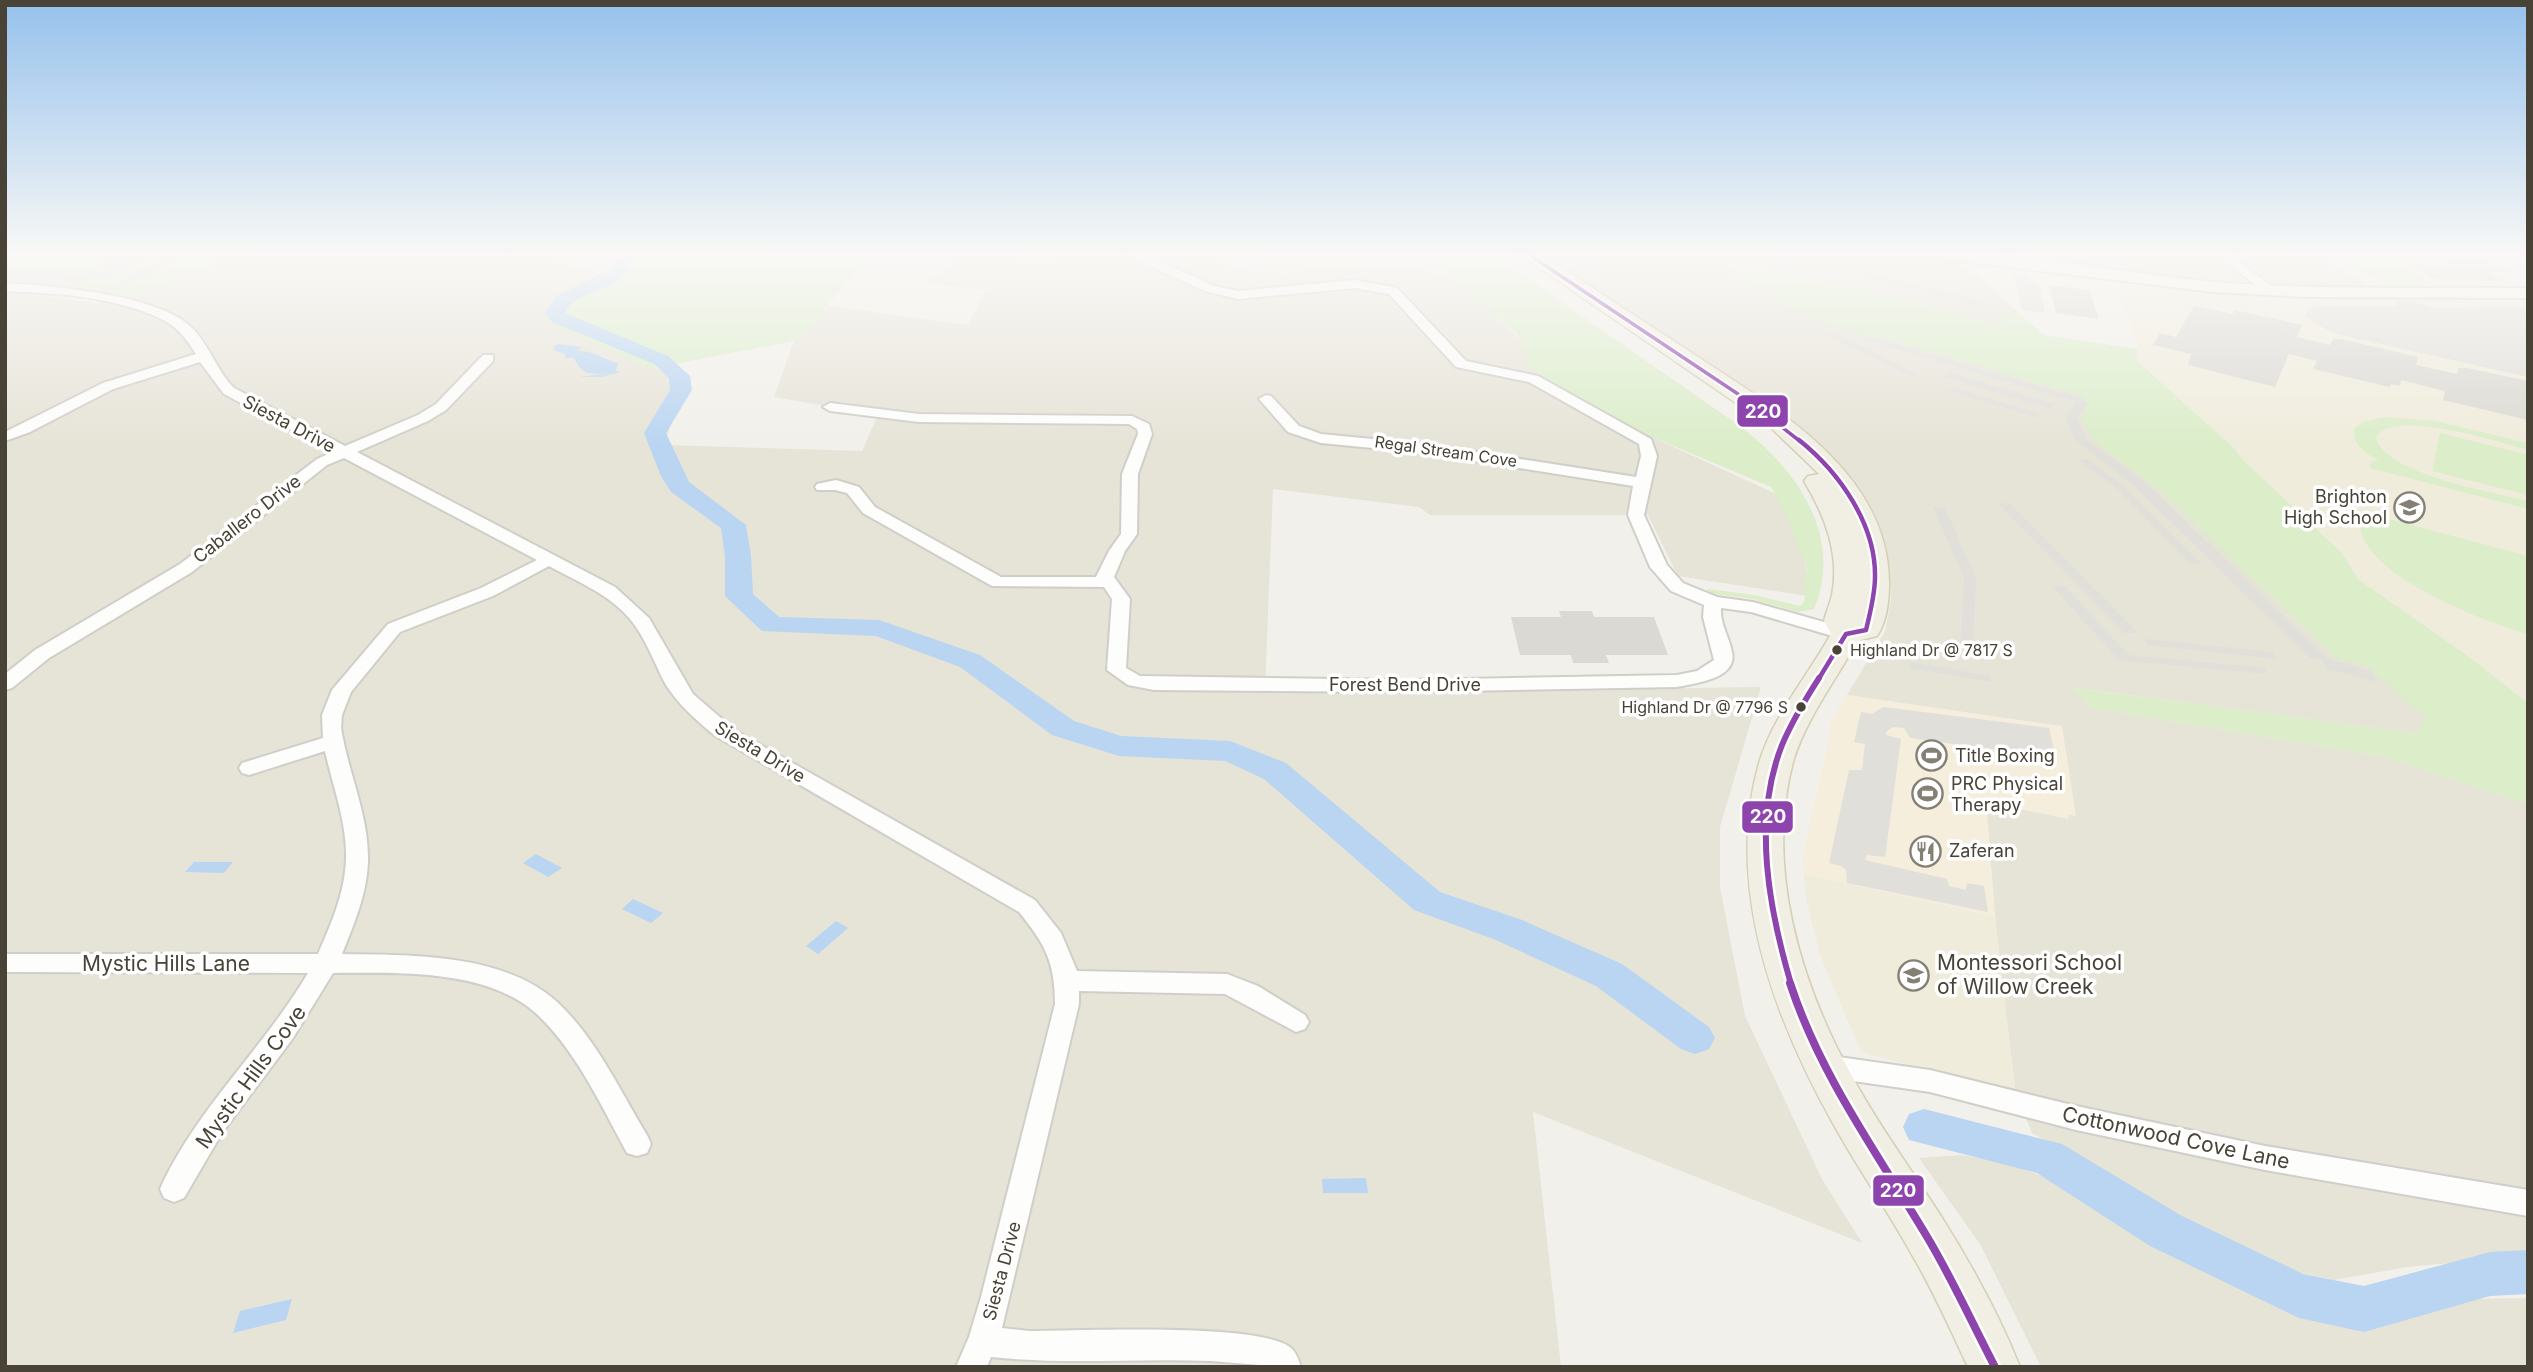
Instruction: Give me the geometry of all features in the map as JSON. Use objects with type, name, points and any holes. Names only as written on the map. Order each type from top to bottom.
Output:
[{"type":"main road","points":[[1604,318],[1753,420],[1801,462],[1825,494],[1844,535],[1848,581],[1839,621],[1846,634]]},
{"type":"main road","points":[[1624,318],[1776,420],[1809,447],[1838,478],[1865,525],[1871,543],[1876,580],[1866,630],[1846,634]]},
{"type":"main road","points":[[1846,634],[1830,666],[1786,735],[1770,788],[1765,832],[1767,883],[1776,933],[1792,987],[1825,1066],[1940,1258],[1995,1367]]},
{"type":"street","name":"Siesta Drive","points":[[166,318],[185,328],[215,379],[229,391],[631,606],[656,640],[676,684],[713,724],[1027,906],[1053,936],[1063,957],[1068,981],[1061,1035],[977,1354]]},
{"type":"street","points":[[1418,318],[1461,364],[1533,379],[1646,442],[1649,456],[1636,515],[1660,567],[1677,587],[1713,602],[1753,607],[1846,634]]},
{"type":"street","points":[[5,437],[40,423],[101,390],[134,376],[202,357]]},
{"type":"street","name":"Caballero Drive","points":[[5,684],[42,654],[186,568],[299,478],[343,452],[423,418],[440,407],[488,358]]},
{"type":"street","name":"Regal Stream Cove","points":[[1266,399],[1275,405],[1288,426],[1317,438],[1366,440],[1492,457],[1641,483]]},
{"type":"street","points":[[823,487],[836,485],[853,490],[869,510],[998,582],[1107,582],[1105,577],[1108,568],[1129,534],[1130,474],[1145,434],[1140,423],[1106,419],[919,418],[830,407]]},
{"type":"street","name":"Mystic Hills Cove","points":[[174,1189],[212,1125],[290,1025],[327,965],[351,900],[357,857],[351,818],[332,742],[332,715],[342,690],[387,634],[404,624],[487,592],[549,560]]},
{"type":"street","name":"Forest Bend Drive","points":[[1107,582],[1116,589],[1121,599],[1116,670],[1135,681],[1154,684],[1407,686],[1677,681],[1715,672],[1722,662],[1722,643],[1711,620],[1713,602]]},
{"type":"street","points":[[248,768],[332,742]]},
{"type":"street","name":"Mystic Hills Lane","points":[[5,963],[412,964],[460,969],[501,981],[538,1000],[566,1028],[637,1144]]},
{"type":"street","points":[[1068,981],[1227,984],[1249,993],[1296,1022]]},
{"type":"street","name":"Cottonwood Cove Lane","points":[[1825,1066],[1930,1081],[2076,1118],[2265,1158],[2528,1203]]},
{"type":"street","points":[[977,1354],[1029,1346],[1211,1346],[1260,1350],[1280,1358],[1286,1367]]},
{"type":"shaded area","points":[[5,318],[581,318],[577,328],[644,363],[686,380],[664,445],[862,451],[878,415],[774,397],[797,332],[815,318],[917,318],[968,325],[972,318],[1498,318],[1523,342],[1545,379],[1641,432],[1789,500],[1811,589],[1807,596],[1678,576],[1648,515],[1430,515],[1419,507],[1273,489],[1265,688],[1464,691],[1761,687],[1720,827],[1720,887],[1745,1016],[1822,1179],[1862,1243],[1533,1112],[1561,1367],[5,1367]]},
{"type":"shaded area","points":[[1636,318],[2024,318],[2355,579],[2427,718],[2419,733],[2074,688],[2091,708],[2384,757],[2528,804],[2528,1256],[2407,1267],[2334,1280],[2262,1265],[2032,1133],[2014,1089],[1995,917],[1986,801],[2068,818],[2062,727],[1847,695],[1885,632],[1891,600],[1890,569],[1884,539],[1865,498],[1826,449],[1786,417]]},
{"type":"shaded area","name":"Brighton High School","points":[[2128,318],[2528,318],[2528,703],[2468,656],[2358,579],[2342,553],[2243,460],[2234,448],[2136,360],[2138,349]]},
{"type":"shaded area","points":[[2308,318],[2528,318],[2528,377],[2337,334]]},
{"type":"shaded area","points":[[1835,333],[1917,375],[1910,377],[1828,335]]},
{"type":"shaded area","points":[[1867,336],[2080,398],[2088,404],[2077,418],[2087,440],[2146,483],[2328,659],[2371,671],[2378,682],[2327,669],[2322,660],[2310,658],[2131,483],[2076,441],[2065,417],[2076,402],[1864,340]]},
{"type":"shaded area","points":[[1949,372],[2055,404],[2049,409],[1943,377]]},
{"type":"shaded area","points":[[1953,387],[2040,414],[2037,418],[1949,391]]},
{"type":"shaded area","points":[[2087,459],[2127,489],[2202,564],[2191,564],[2117,489],[2078,460]]},
{"type":"shaded area","points":[[2009,503],[2138,633],[2124,633],[1999,504]]},
{"type":"shaded area","points":[[1933,507],[1945,508],[1976,579],[1973,652],[1960,648],[1964,578]]},
{"type":"shaded area","points":[[2065,586],[2128,655],[2265,668],[2266,674],[2119,660],[2053,587]]},
{"type":"shaded area","points":[[2145,639],[2272,652],[2277,659],[2148,645]]},
{"type":"shaded area","points":[[1910,662],[1990,676],[1991,682],[1910,668]]},
{"type":"shaded area","points":[[1847,695],[2062,726],[2076,816],[2069,815],[2068,819],[1986,802],[1995,917],[1804,874],[1802,859],[1830,734],[1829,726]]},
{"type":"shaded area","points":[[1883,707],[2049,728],[2056,758],[1910,738],[1904,728],[1893,727],[1887,731],[1886,735],[1901,739],[1885,857],[1867,855],[1865,860],[1947,879],[1949,886],[1966,890],[1967,883],[1984,886],[1988,912],[1847,883],[1846,870],[1829,863],[1849,770],[1862,770],[1865,744],[1854,742],[1861,712],[1872,714]]},
{"type":"shaded area","name":"Montessori School of Willow Creek","points":[[1804,874],[1995,917],[2016,1094],[1861,1052],[1820,955],[1806,899]]},
{"type":"shaded area","points":[[1962,1155],[2008,1164],[2079,1189],[2169,1246],[2234,1282],[2367,1321],[2390,1319],[2469,1299],[2528,1298],[2528,1367],[2041,1367],[1980,1244],[1919,1158]]},
{"type":"green space","points":[[539,318],[817,318],[799,340],[649,369]]},
{"type":"green space","points":[[1499,318],[1584,318],[1740,426],[1761,444],[1796,484],[1810,507],[1819,531],[1823,556],[1822,582],[1814,609],[1797,612],[1753,599],[1707,593],[1708,589],[1754,595],[1800,606],[1804,602],[1806,586],[1803,582],[1807,569],[1787,516],[1771,487],[1617,422],[1549,382],[1529,366],[1518,335]]},
{"type":"green space","points":[[1818,318],[1972,318],[1993,326],[2007,320],[2005,318],[2023,318],[2042,335],[2138,349],[2136,360],[2234,448],[2243,460],[2342,553],[2358,579],[2468,656],[2528,703],[2528,804],[2384,757],[2091,708],[2072,688],[2419,733],[2426,718],[2367,666],[2336,658],[2157,488],[2096,443],[2082,420],[2088,404],[2082,396],[1881,337],[1859,334]]},
{"type":"green space","points":[[2386,417],[2435,421],[2528,443],[2528,450],[2424,426],[2386,429],[2376,438],[2384,451],[2419,472],[2528,501],[2528,509],[2370,468],[2372,461],[2379,461],[2358,444],[2354,429],[2362,422]]},
{"type":"green space","points":[[2440,433],[2528,455],[2528,495],[2432,471]]},
{"type":"green space","points":[[2362,512],[2528,556],[2528,634],[2452,606],[2395,573],[2373,554],[2361,533]]},
{"type":"water","points":[[559,344],[582,347],[576,351],[593,353],[618,363],[616,371],[621,372],[601,377],[579,377],[614,373],[586,372],[574,358],[565,358],[565,354],[554,350],[553,347]]},
{"type":"water","points":[[536,854],[562,868],[548,877],[523,863]]},
{"type":"water","points":[[194,862],[233,862],[224,873],[185,872]]},
{"type":"water","points":[[633,899],[663,913],[651,923],[622,909]]},
{"type":"water","points":[[836,921],[848,928],[818,954],[806,946]]},
{"type":"water","points":[[1366,1178],[1368,1193],[1323,1193],[1322,1179]]},
{"type":"water","points":[[292,1299],[286,1320],[233,1333],[240,1311]]},
{"type":"building","points":[[2187,318],[2271,318],[2302,325],[2297,337],[2330,345],[2333,339],[2341,339],[2418,357],[2416,365],[2457,374],[2458,368],[2467,368],[2528,381],[2528,420],[2443,400],[2445,391],[2401,380],[2400,386],[2391,384],[2390,387],[2313,369],[2317,361],[2289,354],[2275,387],[2188,365],[2191,354],[2153,345],[2160,333],[2176,337]]},
{"type":"building","points":[[1559,611],[1592,611],[1594,617],[1654,617],[1668,655],[1606,655],[1609,663],[1573,663],[1571,655],[1520,655],[1511,617],[1561,617]]},
{"type":"waterway","points":[[559,318],[661,360],[679,376],[681,390],[655,433],[680,487],[733,525],[738,556],[739,596],[772,625],[879,628],[970,661],[1063,728],[1119,746],[1230,751],[1275,771],[1427,901],[1509,930],[1609,975],[1695,1038]]},
{"type":"waterway","points":[[1924,1127],[2047,1157],[2166,1231],[2299,1296],[2364,1309],[2490,1274],[2528,1272]]},
{"type":"transit line","name":"220","points":[[1624,318],[1777,422],[1831,471],[1852,499],[1867,531],[1875,575],[1872,607],[1866,630],[1846,634]]},
{"type":"transit line","name":"220","points":[[1846,634],[1797,714],[1776,764],[1768,809],[1766,854],[1770,898],[1791,986],[1827,1069],[1857,1125],[1935,1251],[1995,1367]]},
{"type":"place","name":"Brighton High School","points":[[2410,507]]},
{"type":"place","name":"Highland Dr @ 7817 S","points":[[1837,650]]},
{"type":"place","name":"Highland Dr @ 7796 S","points":[[1801,707]]},
{"type":"place","name":"Title Boxing","points":[[1932,756]]},
{"type":"place","name":"PRC Physical Therapy","points":[[1928,794]]},
{"type":"place","name":"Zaferan","points":[[1926,851]]},
{"type":"place","name":"Montessori School of Willow Creek","points":[[1914,975]]}]
